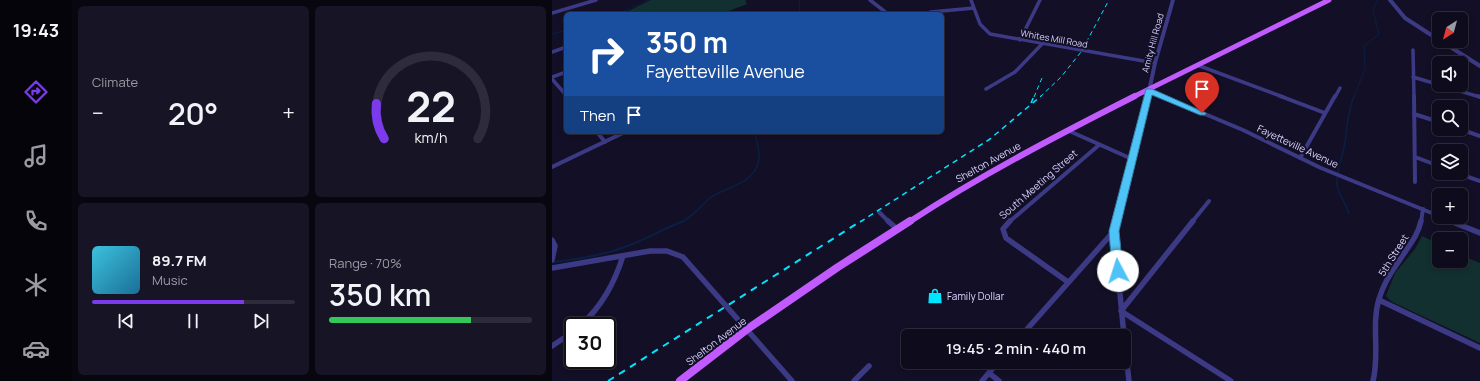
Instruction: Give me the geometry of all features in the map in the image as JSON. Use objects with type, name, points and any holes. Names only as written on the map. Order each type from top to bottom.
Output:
[{"type":"main road","name":"Shelton Avenue","points":[[680,381],[746,330],[896,228],[1002,165],[1067,130],[1149,91],[1197,65],[1329,0]]},
{"type":"street","points":[[552,13],[596,0]]},
{"type":"street","points":[[870,0],[885,12]]},
{"type":"street","name":"Whites Mill Road","points":[[971,0],[984,30],[999,36],[1155,63]]},
{"type":"street","points":[[1020,40],[1040,0]]},
{"type":"street","name":"Amity Hill Road","points":[[1149,91],[1155,63],[1173,0]]},
{"type":"street","points":[[1390,0],[1396,10],[1408,20],[1432,35]]},
{"type":"street","points":[[941,12],[974,8]]},
{"type":"street","points":[[986,89],[1015,72],[1042,44]]},
{"type":"street","points":[[552,52],[564,48]]},
{"type":"street","points":[[1452,48],[1480,66]]},
{"type":"street","points":[[1413,50],[1415,182]]},
{"type":"street","points":[[1197,65],[1326,112]]},
{"type":"street","points":[[564,73],[552,78],[564,93]]},
{"type":"street","points":[[1413,77],[1480,97]]},
{"type":"street","points":[[1300,158],[1340,88]]},
{"type":"street","points":[[1123,329],[1114,231],[1149,91]]},
{"type":"street","name":"Fayetteville Avenue","points":[[1149,91],[1242,130],[1300,158],[1432,214]]},
{"type":"street","points":[[1414,114],[1432,120]]},
{"type":"street","points":[[1067,130],[1132,159]]},
{"type":"street","points":[[1468,132],[1480,136]]},
{"type":"street","points":[[599,134],[605,142]]},
{"type":"street","points":[[552,168],[621,134]]},
{"type":"street","name":"South Meeting Street","points":[[1068,282],[1006,238],[1003,233],[1003,228],[1099,145]]},
{"type":"street","points":[[1415,157],[1432,163]]},
{"type":"street","points":[[1468,177],[1480,181]]},
{"type":"street","points":[[1121,311],[1210,201]]},
{"type":"street","name":"5th Street","points":[[1373,381],[1377,359],[1375,317],[1379,300],[1395,265],[1408,250],[1418,230],[1423,210]]},
{"type":"street","points":[[879,212],[896,228]]},
{"type":"street","name":"Fayetteville Avenue","points":[[1458,224],[1480,233]]},
{"type":"street","points":[[1027,329],[1114,231]]},
{"type":"street","points":[[552,240],[555,246],[552,260]]},
{"type":"street","points":[[552,268],[663,250],[674,252],[683,257],[792,381]]},
{"type":"street","points":[[590,317],[606,298],[615,280],[623,256]]},
{"type":"street","points":[[1379,300],[1480,348]]},
{"type":"street","points":[[1121,311],[1222,379],[1230,381]]},
{"type":"street","points":[[552,346],[564,338]]},
{"type":"street","points":[[854,381],[869,366]]},
{"type":"street","points":[[982,381],[992,369]]},
{"type":"street","points":[[1128,369],[1129,381]]},
{"type":"street","points":[[989,373],[999,381]]},
{"type":"green space","points":[[651,0],[745,0],[747,4],[726,12],[626,12]]},
{"type":"green space","points":[[1422,236],[1432,241],[1432,268],[1468,268],[1468,258],[1480,263],[1480,343],[1392,302],[1386,296],[1395,273],[1415,249]]},
{"type":"waterway","points":[[622,12],[649,0]]},
{"type":"waterway","points":[[799,0],[800,12]]},
{"type":"waterway","points":[[1354,97],[1365,69],[1364,46],[1379,34],[1373,11],[1377,0]]},
{"type":"waterway","points":[[552,34],[564,31]]},
{"type":"waterway","points":[[1349,214],[1338,189],[1337,180],[1349,114],[1354,96]]},
{"type":"waterway","points":[[681,222],[686,220],[710,198],[740,183],[752,174],[757,167],[759,159],[755,134]]},
{"type":"waterway","points":[[554,262],[583,258],[612,251],[637,242],[684,221]]},
{"type":"railway","points":[[1040,97],[1061,77],[1081,52],[1109,0]]},
{"type":"railway","points":[[1034,97],[1042,78]]},
{"type":"railway","points":[[1031,103],[1034,96]]},
{"type":"railway","points":[[860,222],[990,139],[1041,96]]},
{"type":"railway","points":[[608,381],[861,221]]},
{"type":"place","name":"Family Dollar","points":[[935,296]]},
{"type":"route","points":[[1118,271],[1114,231],[1149,91],[1202,113]]}]
